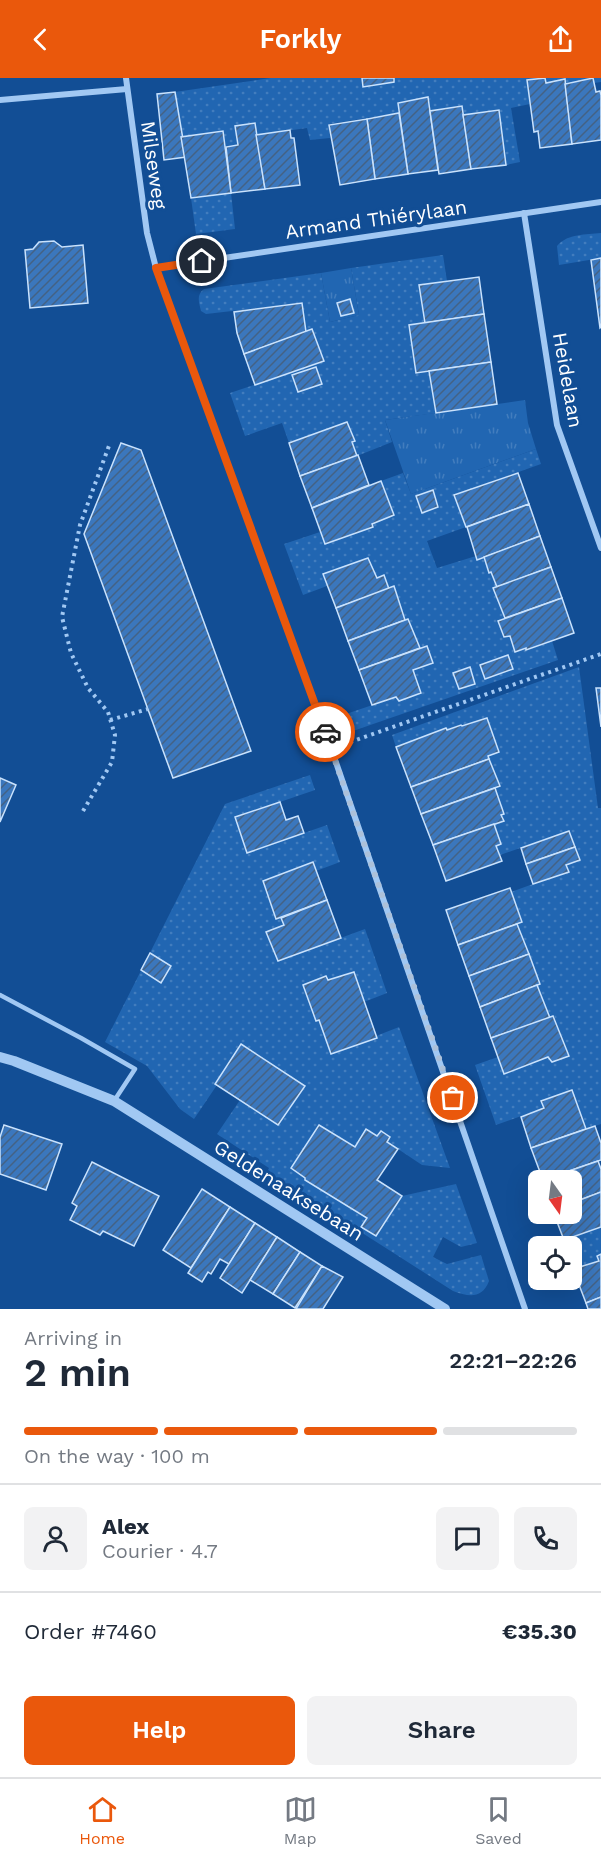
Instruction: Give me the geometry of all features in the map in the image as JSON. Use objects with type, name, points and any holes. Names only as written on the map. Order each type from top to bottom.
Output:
[{"type":"street","name":"Milseweg","points":[[126,78],[147,233],[156,268],[332,748],[525,1309]]},
{"type":"street","points":[[0,100],[127,89]]},
{"type":"street","name":"Armand Thiérylaan","points":[[156,268],[601,202]]},
{"type":"street","name":"Heidelaan","points":[[524,213],[556,424],[601,548]]},
{"type":"street","name":"Geldenaaksebaan","points":[[0,1057],[114,1101],[445,1309]]},
{"type":"lane","points":[[0,995],[135,1069],[114,1101]]},
{"type":"path","points":[[83,812],[111,762],[115,735],[108,712],[88,688],[71,653],[62,617],[80,525],[110,443]]},
{"type":"path","points":[[332,748],[601,654]]},
{"type":"path","points":[[110,720],[148,709]]},
{"type":"green space","points":[[271,78],[545,78],[527,80],[530,104],[511,108],[520,162],[506,165],[498,110],[463,115],[462,106],[430,111],[427,97],[398,103],[399,113],[329,124],[330,138],[310,140],[307,128],[256,135],[255,123],[235,126],[238,145],[226,147],[223,131],[181,137],[175,92]]},
{"type":"green space","points":[[545,78],[601,78],[601,82],[594,83],[593,79],[565,84],[565,79],[546,83]]},
{"type":"green space","points":[[231,193],[235,229],[196,234],[191,198]]},
{"type":"green space","points":[[601,233],[601,258],[559,265],[557,246],[561,242],[577,235]]},
{"type":"green space","points":[[443,255],[447,281],[420,285],[425,323],[409,325],[416,372],[429,371],[436,413],[385,420],[392,442],[357,456],[352,442],[355,440],[347,422],[289,443],[282,423],[245,436],[230,393],[324,361],[306,332],[302,303],[206,314],[201,311],[199,302],[199,296],[204,289],[321,273],[330,322],[359,315],[351,268]]},
{"type":"green space","points":[[351,268],[359,315],[330,322],[321,273]]},
{"type":"green space","points":[[525,400],[528,423],[536,449],[411,494],[385,420]]},
{"type":"green space","points":[[536,449],[541,464],[454,495],[466,527],[427,541],[437,568],[476,556],[478,560],[484,557],[497,587],[493,588],[505,618],[498,621],[510,636],[515,651],[526,648],[527,650],[552,641],[558,660],[353,731],[346,714],[396,697],[399,701],[421,693],[413,670],[433,663],[427,646],[420,648],[408,619],[405,620],[394,587],[389,589],[384,575],[377,578],[323,574],[327,586],[303,595],[284,544],[320,532],[325,544],[372,527],[372,524],[393,515],[381,481],[403,473],[411,494]]},
{"type":"green space","points":[[579,667],[598,808],[601,808],[601,1124],[586,1129],[544,1108],[496,1125],[475,1065],[498,1057],[505,1073],[548,1057],[552,1062],[569,1055],[554,1016],[550,1018],[537,985],[540,984],[517,924],[522,922],[511,892],[569,871],[566,865],[580,860],[569,831],[500,855],[496,846],[501,844],[494,824],[503,821],[501,815],[504,814],[495,788],[500,786],[488,756],[499,752],[460,725],[396,747],[392,735]]},
{"type":"green space","points":[[310,775],[315,790],[280,802],[286,820],[298,816],[304,833],[327,825],[340,862],[316,871],[313,863],[263,881],[276,919],[281,918],[284,925],[266,932],[278,961],[365,929],[387,993],[364,1002],[376,1036],[399,1027],[450,1168],[422,1165],[398,1149],[377,1180],[402,1196],[456,1184],[477,1243],[461,1247],[443,1237],[433,1257],[447,1264],[481,1255],[489,1281],[479,1294],[470,1295],[453,1291],[267,1172],[269,1168],[217,1134],[240,1100],[217,1085],[194,1119],[180,1109],[147,1066],[105,1042],[225,804]]},
{"type":"green space","points":[[601,1227],[601,1254],[597,1256],[599,1261],[582,1266],[582,1236],[575,1236]]},
{"type":"building","points":[[362,78],[394,78],[394,82],[363,87]]},
{"type":"building","points":[[545,78],[546,83],[565,79],[572,144],[540,148],[538,131],[534,132],[527,80]]},
{"type":"building","points":[[593,78],[596,92],[600,91],[601,95],[601,140],[572,144],[565,84]]},
{"type":"building","points":[[175,92],[186,157],[164,160],[157,94]]},
{"type":"building","points":[[428,97],[438,170],[408,174],[398,103]]},
{"type":"building","points":[[462,106],[471,169],[439,174],[430,111]]},
{"type":"building","points":[[499,110],[506,165],[471,169],[463,115]]},
{"type":"building","points":[[399,113],[408,174],[375,179],[367,119]]},
{"type":"building","points":[[367,119],[375,179],[340,185],[329,125]]},
{"type":"building","points":[[255,123],[265,189],[231,193],[226,147],[238,145],[235,126]]},
{"type":"building","points":[[290,130],[291,138],[294,138],[300,185],[265,189],[256,135]]},
{"type":"building","points":[[223,131],[231,193],[191,198],[181,137]]},
{"type":"building","points":[[54,241],[62,247],[83,245],[88,303],[30,308],[25,250],[33,249],[39,242]]},
{"type":"building","points":[[601,258],[601,327],[600,328],[591,260]]},
{"type":"building","points":[[479,277],[484,314],[425,323],[419,285]]},
{"type":"building","points":[[350,299],[354,313],[341,316],[337,303]]},
{"type":"building","points":[[302,303],[306,332],[244,354],[237,333],[234,312]]},
{"type":"building","points":[[484,314],[491,362],[416,373],[409,325]]},
{"type":"building","points":[[312,329],[324,361],[255,385],[244,354]]},
{"type":"building","points":[[491,362],[497,404],[436,413],[429,371]]},
{"type":"building","points":[[316,367],[322,384],[298,392],[292,375]]},
{"type":"building","points":[[347,422],[355,441],[352,442],[357,456],[300,476],[289,443]]},
{"type":"building","points":[[121,443],[141,450],[251,751],[173,778],[84,534]]},
{"type":"building","points":[[358,455],[369,485],[312,508],[300,476]]},
{"type":"building","points":[[518,473],[529,504],[466,527],[454,495]]},
{"type":"building","points":[[381,481],[394,515],[372,524],[373,527],[325,544],[312,508]]},
{"type":"building","points":[[433,490],[438,507],[422,513],[416,496]]},
{"type":"building","points":[[529,504],[540,536],[477,560],[467,527]]},
{"type":"building","points":[[540,536],[551,567],[497,587],[484,557]]},
{"type":"building","points":[[368,558],[377,578],[384,575],[389,589],[336,608],[323,574]]},
{"type":"building","points":[[551,567],[562,598],[505,618],[493,588]]},
{"type":"building","points":[[394,586],[405,620],[348,641],[336,608]]},
{"type":"building","points":[[562,598],[574,633],[515,652],[510,636],[504,637],[498,621]]},
{"type":"building","points":[[408,619],[420,648],[359,670],[348,641]]},
{"type":"building","points":[[427,646],[433,663],[413,670],[421,693],[399,701],[396,697],[372,705],[359,670]]},
{"type":"building","points":[[508,655],[513,669],[485,679],[480,665]]},
{"type":"building","points":[[470,667],[475,684],[459,689],[453,673]]},
{"type":"building","points":[[596,688],[601,688],[601,727]]},
{"type":"building","points":[[487,718],[499,752],[488,756],[489,759],[411,787],[396,747],[446,728],[447,730]]},
{"type":"building","points":[[489,759],[500,786],[421,814],[411,787]]},
{"type":"building","points":[[0,778],[16,785],[0,822]]},
{"type":"building","points":[[495,788],[504,814],[501,815],[504,821],[433,845],[421,814]]},
{"type":"building","points":[[280,802],[286,820],[298,816],[304,833],[247,853],[235,817]]},
{"type":"building","points":[[494,824],[501,844],[496,846],[502,861],[446,881],[433,845]]},
{"type":"building","points":[[569,831],[575,847],[526,864],[521,848]]},
{"type":"building","points":[[575,847],[580,860],[566,865],[569,872],[533,884],[526,864]]},
{"type":"building","points":[[313,862],[327,900],[276,919],[263,881]]},
{"type":"building","points":[[510,888],[522,922],[458,945],[446,910]]},
{"type":"building","points":[[327,900],[341,938],[278,961],[266,932],[284,925],[281,918]]},
{"type":"building","points":[[517,924],[529,954],[469,976],[458,945]]},
{"type":"building","points":[[150,953],[171,966],[161,983],[141,970]]},
{"type":"building","points":[[529,954],[540,984],[480,1007],[469,976]]},
{"type":"building","points":[[354,972],[377,1038],[331,1054],[303,985],[326,976],[328,980]]},
{"type":"building","points":[[537,985],[550,1018],[491,1038],[480,1007]]},
{"type":"building","points":[[553,1016],[569,1056],[552,1062],[548,1057],[504,1074],[491,1038]]},
{"type":"building","points":[[241,1044],[305,1086],[278,1125],[215,1084]]},
{"type":"building","points":[[572,1090],[586,1129],[531,1148],[521,1117],[544,1108],[541,1101]]},
{"type":"building","points":[[4,1125],[62,1144],[46,1190],[0,1174],[0,1137]]},
{"type":"building","points":[[319,1125],[355,1147],[366,1129],[377,1136],[381,1131],[390,1137],[387,1142],[398,1149],[377,1180],[402,1196],[376,1236],[361,1227],[367,1218],[305,1180],[291,1168]]},
{"type":"building","points":[[595,1126],[601,1143],[601,1160],[572,1170],[539,1170],[531,1148]]},
{"type":"building","points":[[598,1161],[601,1169],[601,1192],[582,1199],[582,1170],[572,1170]]},
{"type":"building","points":[[92,1162],[159,1196],[134,1246],[103,1231],[100,1235],[70,1220],[77,1206],[72,1203]]},
{"type":"building","points":[[202,1189],[230,1207],[191,1268],[163,1250]]},
{"type":"building","points":[[601,1192],[601,1227],[575,1236],[562,1236],[558,1224],[582,1224],[582,1199]]},
{"type":"building","points":[[230,1207],[255,1223],[229,1264],[220,1259],[211,1274],[208,1272],[202,1282],[188,1273]]},
{"type":"building","points":[[255,1223],[277,1237],[242,1293],[220,1278]]},
{"type":"building","points":[[277,1237],[300,1252],[273,1294],[250,1280]]},
{"type":"building","points":[[300,1252],[322,1266],[295,1308],[273,1294]]},
{"type":"building","points":[[601,1254],[601,1297],[586,1303],[581,1290],[582,1266],[599,1261],[597,1256]]},
{"type":"building","points":[[322,1266],[343,1277],[323,1309],[296,1309]]},
{"type":"building","points":[[601,1297],[601,1309],[588,1309],[586,1303]]},
{"type":"way so far","points":[[325,732],[453,1098]]},
{"type":"route","points":[[202,261],[156,268],[325,732]]}]
